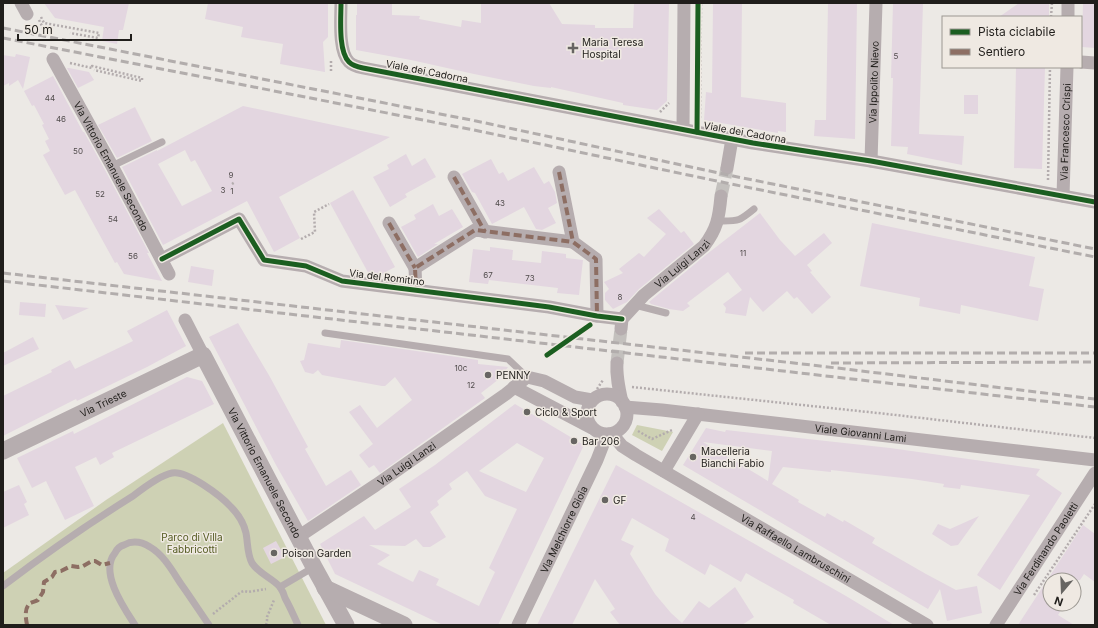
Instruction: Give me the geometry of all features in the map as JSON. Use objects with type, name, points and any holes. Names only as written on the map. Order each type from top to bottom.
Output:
[{"type":"street","name":"Viale dei Cadorna","points":[[341,3],[342,50],[348,61],[355,66],[683,129],[698,128],[732,139],[787,149],[871,161],[1095,202]]},
{"type":"street","points":[[683,129],[684,3]]},
{"type":"street","name":"Via Ippolito Nievo","points":[[871,161],[876,3]]},
{"type":"street","points":[[1068,3],[1068,16]]},
{"type":"street","name":"Via Vittorio Emanuele Secondo","points":[[53,59],[169,274]]},
{"type":"street","points":[[1082,62],[1095,63]]},
{"type":"street","name":"Via Francesco Crispi","points":[[1063,196],[1067,68]]},
{"type":"street","points":[[727,168],[732,139]]},
{"type":"street","points":[[559,172],[573,242]]},
{"type":"street","points":[[454,176],[485,232]]},
{"type":"street","name":"Via Luigi Lanzi","points":[[597,316],[622,324],[635,304],[644,295],[704,246],[710,238],[718,221],[721,196]]},
{"type":"street","name":"Via del Romitino","points":[[162,259],[239,219],[264,260],[306,266],[342,281],[549,307],[597,316],[596,258],[573,242],[475,230],[415,268]]},
{"type":"street","name":"Via del Romitino","points":[[390,223],[415,268],[416,290]]},
{"type":"street","name":"Via Vittorio Emanuele Secondo","points":[[186,320],[298,537],[346,625]]},
{"type":"street","name":"Via Trieste","points":[[3,451],[204,355]]},
{"type":"street","points":[[514,387],[592,428],[598,433],[611,434],[618,431],[625,424],[627,417],[618,387],[617,366],[589,405],[586,414],[587,420],[592,428]]},
{"type":"street","points":[[527,377],[544,381],[575,397],[595,398],[609,394],[616,397],[624,404]]},
{"type":"street","name":"Via Luigi Lanzi","points":[[298,537],[376,484],[527,377]]},
{"type":"street","name":"Viale Giovanni Lami","points":[[624,404],[1095,460]]},
{"type":"street","points":[[664,471],[698,414]]},
{"type":"street","points":[[611,434],[622,446],[636,455]]},
{"type":"street","name":"Via Melchiorre Gioia","points":[[518,625],[598,460],[604,442],[611,434]]},
{"type":"street","points":[[598,460],[606,453],[615,451],[624,451],[636,455]]},
{"type":"street","name":"Via Raffaello Lambruschini","points":[[636,455],[927,625]]},
{"type":"street","name":"Via Ferdinando Paoletti","points":[[996,625],[1095,473]]},
{"type":"street","points":[[325,588],[404,625]]},
{"type":"street","points":[[346,625],[360,615],[377,613]]},
{"type":"lane","points":[[112,166],[162,142]]},
{"type":"lane","points":[[718,221],[740,220],[754,208]]},
{"type":"lane","points":[[635,304],[666,313]]},
{"type":"lane","points":[[325,333],[508,359],[527,377]]},
{"type":"lane","points":[[3,586],[42,557],[108,512],[159,479],[171,473],[175,473],[206,486],[232,508],[244,525],[248,550],[252,562],[261,573],[280,587],[298,625]]},
{"type":"lane","points":[[135,625],[118,595],[113,584],[110,570],[110,563],[117,550],[122,545],[135,542],[140,542],[151,547],[163,559],[208,622]]},
{"type":"lane","points":[[280,587],[314,567]]},
{"type":"path","points":[[698,128],[700,3]]},
{"type":"path","points":[[698,128],[700,3]]},
{"type":"path","points":[[1051,16],[1052,3]]},
{"type":"path","points":[[29,10],[44,23],[98,33],[98,38],[70,33]]},
{"type":"path","points":[[68,67],[70,63],[92,68],[92,66],[142,78],[142,81],[94,70]]},
{"type":"path","points":[[1048,182],[1050,68]]},
{"type":"path","points":[[658,114],[670,102]]},
{"type":"path","points":[[301,239],[315,232],[314,212],[328,204]]},
{"type":"path","points":[[635,387],[1095,438]]},
{"type":"path","points":[[638,431],[652,439],[675,428]]},
{"type":"path","points":[[1031,599],[1095,504]]},
{"type":"path","points":[[208,622],[241,592],[248,592]]},
{"type":"path","points":[[266,625],[268,621],[267,617]]},
{"type":"green space","name":"Parco di Villa Fabbricotti","points":[[223,423],[326,625],[3,625],[3,573],[106,500]]},
{"type":"green space","points":[[637,425],[673,432],[662,451],[632,435]]},
{"type":"building","points":[[44,3],[129,3],[123,30],[119,30],[117,44],[102,41],[104,27],[55,18]]},
{"type":"building","points":[[208,3],[328,3],[328,37],[323,42],[325,72],[280,64],[283,44],[241,37],[243,27],[205,19]]},
{"type":"building","points":[[357,3],[392,3],[392,15],[420,16],[419,19],[461,27],[462,20],[481,23],[481,3],[549,3],[562,24],[595,25],[595,28],[633,28],[634,3],[669,3],[667,101],[657,110],[623,105],[623,103],[551,87],[534,86],[356,50]]},
{"type":"building","points":[[828,3],[857,3],[855,139],[814,136],[815,120],[826,120]]},
{"type":"building","points":[[893,3],[923,3],[919,134],[964,136],[962,165],[907,154],[908,147],[891,146]]},
{"type":"building","points":[[1019,3],[1049,3],[1049,16],[1000,16]]},
{"type":"building","points":[[1083,3],[1095,3],[1095,48],[1082,47]]},
{"type":"building","points":[[713,4],[742,4],[741,97],[786,103],[786,132],[778,131],[778,133],[704,120],[706,92],[712,93]]},
{"type":"building","points":[[16,54],[30,57],[23,89],[18,80],[9,86],[9,83],[3,86],[3,55],[15,57]]},
{"type":"building","points":[[67,68],[89,72],[94,80],[78,88]]},
{"type":"building","points":[[1016,68],[1045,68],[1042,169],[1014,168]]},
{"type":"building","points":[[53,76],[105,170],[149,253],[147,253],[162,281],[124,274],[117,262],[115,263],[75,190],[65,195],[43,155],[50,151],[45,141],[49,139],[42,125],[44,124],[34,105],[32,106],[24,91]]},
{"type":"building","points":[[964,95],[978,95],[978,114],[964,114]]},
{"type":"building","points":[[243,106],[390,137],[279,197],[300,238],[274,252],[247,201],[163,245],[122,167],[157,151]],"holes":[[[185,150],[191,162],[195,160],[212,191],[182,206],[158,164]]]},
{"type":"building","points":[[135,107],[152,141],[117,158],[98,125]]},
{"type":"building","points":[[406,154],[412,166],[425,158],[436,177],[405,194],[407,197],[390,207],[373,177],[389,169],[387,165]]},
{"type":"building","points":[[491,159],[499,174],[503,172],[508,181],[534,167],[544,184],[549,181],[555,192],[557,203],[548,208],[556,223],[542,230],[536,229],[524,207],[492,224],[475,193],[472,192],[462,174]]},
{"type":"building","points":[[353,190],[395,267],[376,277],[370,276],[330,203]]},
{"type":"building","points":[[433,204],[439,216],[452,209],[463,227],[434,244],[438,244],[418,257],[401,227],[416,219],[414,215]]},
{"type":"building","points":[[659,209],[681,233],[684,231],[694,244],[639,289],[627,302],[613,309],[605,300],[605,293],[609,289],[604,282],[623,273],[619,269],[639,253],[644,257],[666,234],[647,218]]},
{"type":"building","points":[[760,213],[780,240],[795,256],[824,233],[832,243],[807,265],[812,271],[810,272],[831,297],[812,314],[797,297],[794,299],[787,291],[763,312],[750,297],[746,316],[725,313],[726,308],[723,304],[742,290],[728,272],[687,303],[690,306],[683,311],[669,309],[651,304],[649,302],[707,254]]},
{"type":"building","points":[[872,223],[1035,257],[1029,286],[1044,289],[1038,321],[961,305],[960,314],[919,306],[920,298],[860,286]]},
{"type":"building","points":[[490,247],[513,250],[512,260],[541,263],[542,251],[566,254],[566,258],[583,260],[579,295],[557,293],[558,288],[489,280],[488,284],[469,282],[473,249],[490,251]]},
{"type":"building","points":[[191,266],[214,270],[212,286],[188,282]]},
{"type":"building","points":[[20,302],[46,304],[45,317],[19,315]]},
{"type":"building","points":[[55,305],[89,308],[63,320]]},
{"type":"building","points":[[167,310],[186,346],[147,367],[77,401],[76,399],[3,436],[3,396],[52,372],[51,370],[70,360],[75,369],[133,341],[127,331]]},
{"type":"building","points":[[238,323],[270,377],[308,447],[305,449],[326,486],[351,470],[361,485],[308,521],[276,465],[209,337]]},
{"type":"building","points":[[33,337],[39,349],[3,366],[3,353]]},
{"type":"building","points":[[341,340],[478,360],[478,364],[508,367],[499,379],[481,393],[485,398],[380,473],[374,465],[369,468],[359,455],[373,444],[349,412],[360,405],[377,428],[412,400],[395,377],[385,386],[382,386],[322,375],[318,370],[313,374],[305,372],[300,361],[304,360],[308,343],[340,348]]},
{"type":"building","points":[[187,377],[202,381],[214,404],[112,453],[114,457],[100,465],[96,457],[75,467],[94,506],[65,520],[46,481],[32,488],[17,458],[73,431],[74,434]]},
{"type":"building","points":[[515,404],[584,445],[498,625],[443,625],[335,574],[320,544],[364,516],[375,530],[411,507],[399,489],[435,465]],"holes":[[[517,443],[544,458],[526,492],[479,471]],[[467,471],[485,496],[517,509],[489,568],[495,572],[479,606],[436,585],[439,579],[419,570],[413,582],[377,564],[390,555],[369,545],[405,546],[416,539],[423,547],[430,547],[446,537],[430,512],[439,505],[437,501],[452,489],[449,484]]]},
{"type":"building","points":[[706,428],[725,432],[726,430],[890,448],[1040,469],[1036,475],[1062,493],[1000,590],[977,575],[1030,495],[961,485],[960,489],[943,487],[944,484],[912,479],[831,470],[831,472],[783,467],[772,484],[799,500],[798,502],[825,517],[827,513],[843,522],[844,520],[875,538],[872,543],[956,590],[977,586],[982,613],[947,621],[940,589],[928,609],[683,465]],"holes":[[[703,442],[772,451],[768,481]]]},
{"type":"building","points":[[616,465],[894,625],[831,625],[793,603],[794,600],[746,573],[741,582],[710,564],[705,575],[665,551],[669,539],[632,518],[621,540],[634,546],[630,554],[655,594],[671,613],[682,623],[699,601],[709,608],[735,587],[754,617],[742,625],[620,625],[610,612],[615,609],[595,579],[572,625],[537,625]]},
{"type":"building","points":[[19,485],[27,502],[24,504],[29,515],[3,528],[3,492]]},
{"type":"building","points":[[979,516],[958,545],[951,546],[932,534],[938,524],[950,529]]},
{"type":"building","points":[[1083,525],[1095,534],[1095,582],[1084,574],[1082,577],[1082,572],[1052,572]]},
{"type":"building","name":"Poison Garden","points":[[276,541],[285,557],[271,564],[263,548]]},
{"type":"building","points":[[1042,588],[1042,612],[1060,612],[1058,615],[1074,625],[1018,625]]},
{"type":"tunnel","points":[[721,196],[727,168]]},
{"type":"tunnel","points":[[617,363],[621,329]]},
{"type":"railway","points":[[3,28],[476,121],[733,176],[1095,249]]},
{"type":"railway","points":[[3,38],[474,130],[731,184],[1095,257]]},
{"type":"railway","points":[[3,273],[820,366],[1095,399]]},
{"type":"railway","points":[[3,281],[1095,407]]},
{"type":"railway","points":[[745,353],[1095,353]]},
{"type":"railway","points":[[831,363],[1095,362]]},
{"type":"marked path","points":[[559,172],[573,242],[596,259],[597,316]]},
{"type":"marked path","points":[[454,177],[485,232]]},
{"type":"marked path","points":[[389,223],[415,268]]},
{"type":"marked path","points":[[416,290],[415,268],[475,230],[573,242]]},
{"type":"marked path","points":[[27,625],[27,606],[38,600],[43,592],[44,582],[52,577],[55,572],[71,566],[83,566],[92,561],[102,565],[110,563]]},
{"type":"cycle path","points":[[341,3],[341,34],[343,50],[345,57],[349,62],[359,67],[753,143],[871,161],[1095,202]]},
{"type":"cycle path","points":[[697,132],[698,3]]},
{"type":"cycle path","points":[[162,259],[239,219],[264,260],[306,266],[342,281],[549,307],[622,319]]},
{"type":"cycle path","points":[[547,355],[590,325]]},
{"type":"place","name":"Maria Teresa Hospital","points":[[573,48]]},
{"type":"place","name":"PENNY","points":[[488,375]]},
{"type":"place","name":"Ciclo & Sport","points":[[527,412]]},
{"type":"place","name":"Bar 206","points":[[574,441]]},
{"type":"place","name":"Macelleria Bianchi Fabio","points":[[693,457]]},
{"type":"place","name":"GF","points":[[605,500]]},
{"type":"place","name":"Poison Garden","points":[[274,553]]}]
